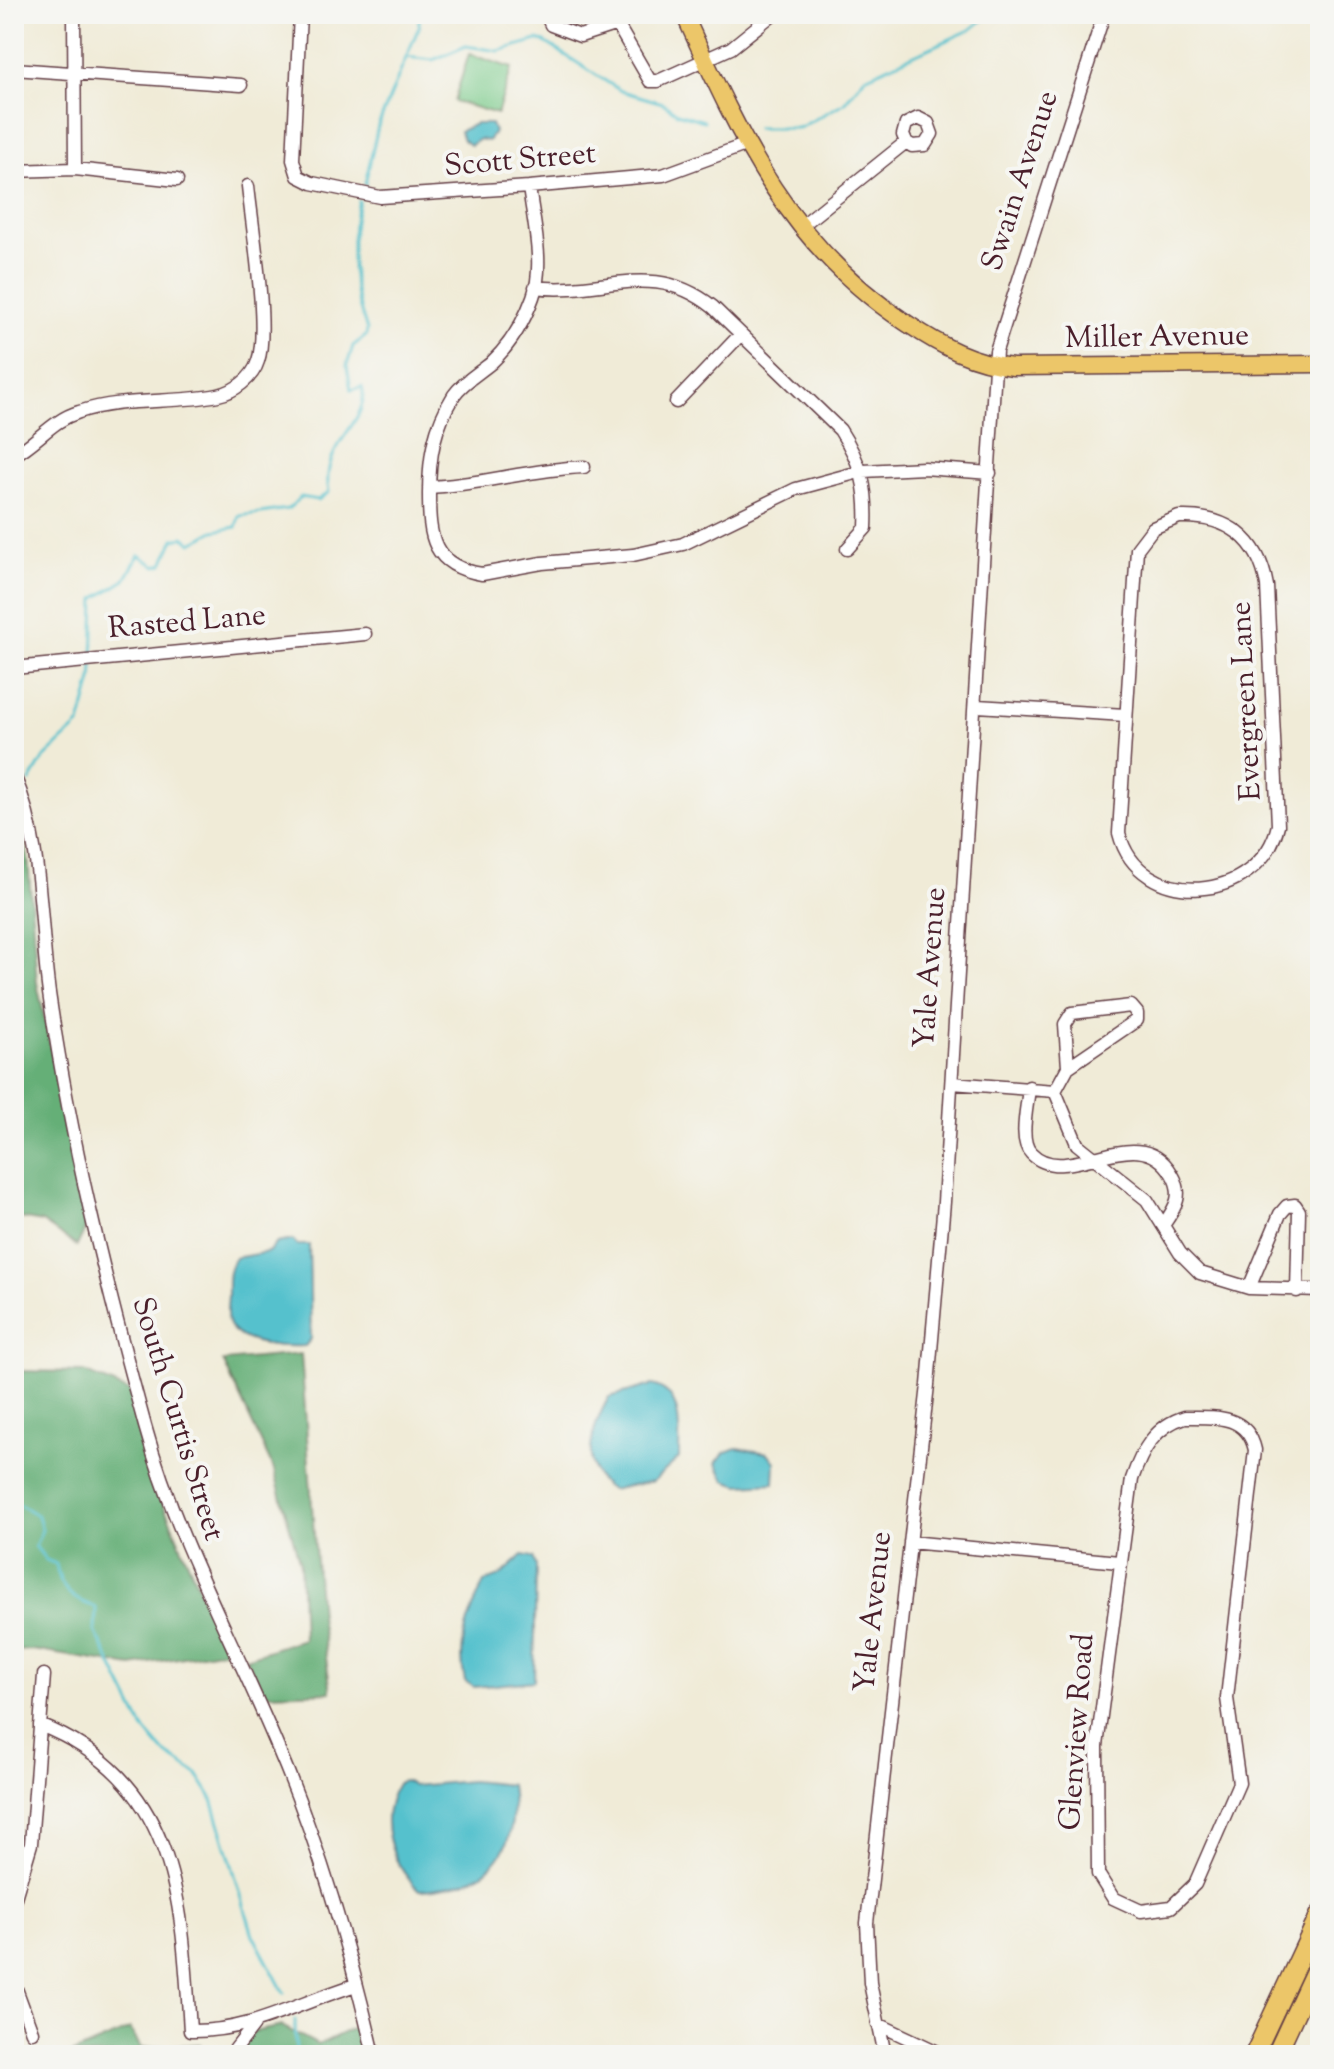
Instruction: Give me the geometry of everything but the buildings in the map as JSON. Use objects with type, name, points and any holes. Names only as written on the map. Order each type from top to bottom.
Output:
[{"type":"highway","points":[[1254,2055],[1320,1914]]},
{"type":"highway","points":[[1276,2055],[1320,1960]]},
{"type":"main road","points":[[684,14],[745,145],[800,227],[836,266],[890,312],[944,346],[995,365]]},
{"type":"main road","name":"Miller Avenue","points":[[995,365],[1320,364]]},
{"type":"street","points":[[74,14],[75,169]]},
{"type":"street","name":"Scott Street","points":[[300,14],[293,160],[298,176],[312,183],[380,197],[529,187],[663,175],[745,145]]},
{"type":"street","points":[[546,14],[551,25],[580,36],[617,24],[650,81],[658,81],[731,48],[773,14]]},
{"type":"street","name":"Swain Avenue","points":[[995,365],[1004,317],[1104,14]]},
{"type":"street","points":[[14,69],[241,85]]},
{"type":"street","points":[[800,227],[906,142]]},
{"type":"street","points":[[14,171],[75,169],[177,180]]},
{"type":"street","points":[[14,455],[57,420],[79,412],[104,405],[221,395],[245,382],[258,362],[262,334],[248,186]]},
{"type":"street","points":[[529,187],[535,287],[512,340],[456,392],[434,431],[429,527],[439,552],[455,567],[482,574],[542,563],[633,555],[683,544],[796,489],[863,471],[924,468],[990,473]]},
{"type":"street","points":[[535,287],[663,281],[692,290],[840,430],[863,471],[868,502],[866,528],[847,549]]},
{"type":"street","points":[[676,402],[741,334]]},
{"type":"street","name":"Yale Avenue","points":[[885,2055],[867,1963],[867,1923],[931,1354],[977,706],[995,365]]},
{"type":"street","points":[[429,487],[466,485],[537,469],[584,467]]},
{"type":"street","name":"Evergreen Lane","points":[[1195,517],[1225,523],[1254,549],[1267,586],[1278,825],[1269,851],[1250,873],[1221,886],[1193,887],[1156,881],[1135,867],[1119,833],[1125,715],[1137,549],[1153,528],[1165,521],[1195,517]]},
{"type":"street","name":"Rasted Lane","points":[[14,668],[365,634]]},
{"type":"street","points":[[977,706],[1125,715]]},
{"type":"street","name":"South Curtis Street","points":[[14,775],[34,850],[49,994],[86,1186],[146,1428],[170,1508],[305,1815],[374,2055]]},
{"type":"street","points":[[1055,1091],[1068,1067],[1137,1020],[1137,1013],[1131,1006],[1072,1013],[1065,1024],[1068,1067]]},
{"type":"street","points":[[952,1083],[1055,1091]]},
{"type":"street","points":[[1029,1087],[1024,1143],[1030,1153],[1044,1162],[1061,1164],[1115,1151],[1147,1153],[1167,1164],[1178,1183],[1179,1202],[1164,1224]]},
{"type":"street","points":[[1055,1091],[1077,1144],[1091,1159],[1147,1200],[1180,1253],[1200,1273],[1249,1288],[1320,1290]]},
{"type":"street","points":[[1249,1288],[1280,1214],[1287,1206],[1295,1205],[1299,1211],[1297,1291]]},
{"type":"street","name":"Glenview Road","points":[[1185,1417],[1217,1417],[1240,1423],[1253,1439],[1255,1462],[1227,1698],[1239,1783],[1195,1884],[1171,1907],[1156,1911],[1127,1906],[1104,1887],[1097,1859],[1097,1746],[1119,1562],[1129,1492],[1137,1465],[1150,1439],[1161,1428],[1185,1417]]},
{"type":"street","points":[[910,1542],[1119,1562]]},
{"type":"street","points":[[14,1901],[31,1844],[44,1675]]},
{"type":"street","points":[[40,1725],[70,1737],[97,1756],[126,1784],[152,1822],[171,1864],[182,1914],[190,2031],[221,2032],[254,2025],[316,1997],[356,1985]]},
{"type":"street","points":[[14,1983],[32,2032]]},
{"type":"street","points":[[878,2024],[944,2055]]},
{"type":"street","points":[[231,2055],[254,2025]]},
{"type":"green space","points":[[469,54],[512,68],[497,114],[454,101]]},
{"type":"green space","points":[[14,800],[28,858],[37,983],[88,1223],[77,1246],[42,1222],[14,1217]]},
{"type":"green space","points":[[301,1354],[320,1616],[331,1692],[265,1694],[245,1658],[303,1639],[300,1564],[274,1470],[223,1361]]},
{"type":"green space","points":[[14,1371],[84,1372],[131,1392],[164,1506],[225,1650],[132,1666],[32,1650],[14,1651]]},
{"type":"green space","points":[[360,2025],[369,2055],[239,2055],[253,2032],[282,2026],[318,2045]]},
{"type":"green space","points":[[130,2029],[141,2048],[200,2044],[196,2055],[69,2055]]},
{"type":"water","points":[[475,124],[491,124],[494,132],[488,141],[479,139],[471,145],[463,140],[460,131]]},
{"type":"water","points":[[293,1240],[297,1245],[309,1245],[311,1339],[305,1346],[286,1346],[264,1344],[243,1337],[229,1325],[227,1318],[228,1275],[232,1262],[235,1258],[268,1252],[277,1243]]},
{"type":"water","points":[[652,1385],[662,1389],[675,1404],[679,1425],[679,1458],[653,1481],[611,1490],[600,1481],[591,1459],[598,1420],[609,1397]]},
{"type":"water","points":[[737,1448],[768,1453],[775,1462],[774,1483],[739,1485],[725,1480],[716,1463],[724,1453]]},
{"type":"water","points":[[523,1555],[533,1557],[536,1566],[534,1681],[474,1687],[465,1681],[462,1654],[469,1619],[484,1582],[500,1576]]},
{"type":"water","points":[[405,1781],[413,1786],[471,1781],[511,1785],[513,1810],[510,1831],[504,1849],[494,1863],[463,1882],[419,1890],[400,1866],[387,1825],[392,1796],[399,1782]]},
{"type":"waterway","points":[[365,184],[378,126],[418,29],[420,14]]},
{"type":"waterway","points":[[757,128],[799,128],[844,103],[865,77],[970,30],[990,14]]},
{"type":"waterway","points":[[406,57],[433,60],[466,46],[499,51],[537,40],[545,42],[621,91],[663,103],[677,113],[704,121]]},
{"type":"waterway","points":[[93,657],[95,599],[125,580],[139,555],[156,566],[163,564],[174,539],[184,537],[192,543],[214,531],[236,527],[239,516],[288,509],[301,497],[318,500],[329,492],[331,460],[360,412],[363,400],[362,387],[351,390],[347,366],[353,346],[366,336],[367,330],[357,298],[352,266],[353,234],[359,201]]},
{"type":"waterway","points":[[30,781],[43,759],[80,724],[93,665]]},
{"type":"waterway","points":[[14,1501],[38,1516],[42,1530],[35,1546],[46,1560],[56,1564],[64,1587],[73,1597],[96,1607],[95,1631],[143,1728],[165,1753],[197,1774],[211,1796],[253,1935],[284,1993]]},
{"type":"waterway","points":[[295,2020],[296,2055]]}]
